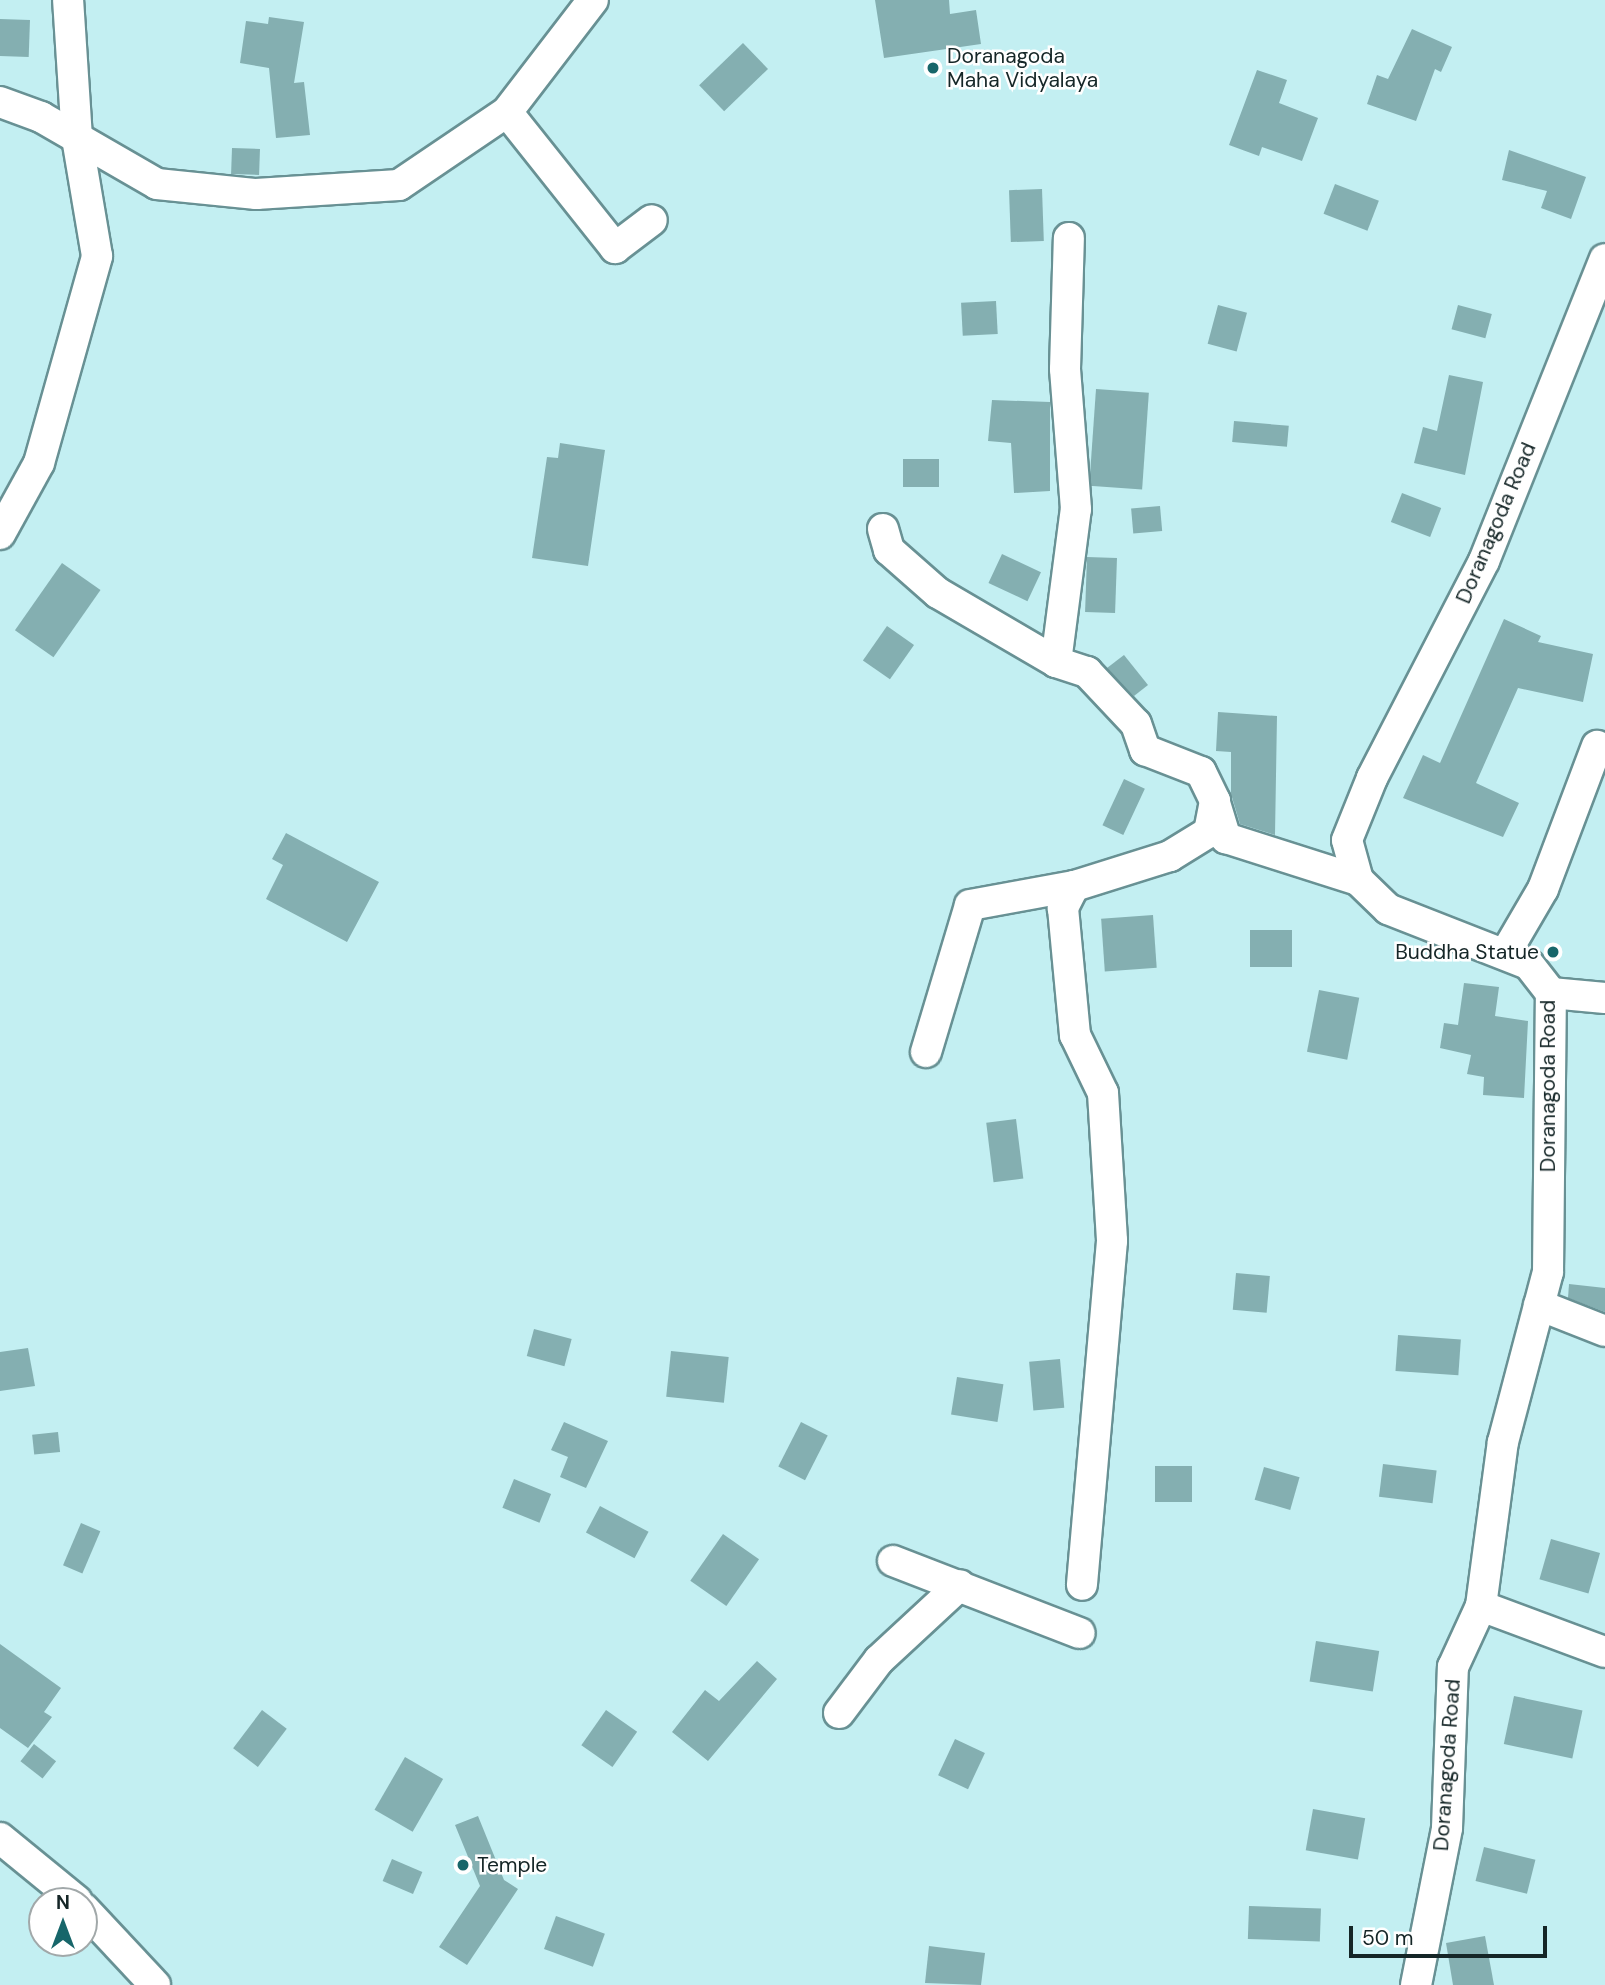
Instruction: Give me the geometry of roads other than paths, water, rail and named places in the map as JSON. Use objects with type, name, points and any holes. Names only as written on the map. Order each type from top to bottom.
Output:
[{"type":"street","points":[[0,534],[39,463],[97,256],[77,138],[68,0]]},
{"type":"street","points":[[0,102],[77,138],[158,184],[269,194],[399,185],[507,112],[593,0]]},
{"type":"street","points":[[507,112],[615,248],[652,220]]},
{"type":"street","points":[[1056,662],[1076,509],[1065,369],[1069,238]]},
{"type":"street","name":"Doranagoda Road","points":[[1416,1985],[1447,1828],[1453,1667],[1480,1606],[1503,1442],[1548,1272],[1551,993],[1528,964],[1388,909],[1358,880],[1347,841],[1372,778],[1484,561],[1605,259]]},
{"type":"street","points":[[883,529],[889,550],[937,593],[1056,662],[1087,672],[1136,724],[1145,750],[1201,772],[1215,801],[1226,838],[1358,880]]},
{"type":"street","points":[[1505,954],[1543,889],[1597,746]]},
{"type":"street","points":[[926,1052],[970,905],[1074,886],[1170,856],[1209,832],[1215,801]]},
{"type":"street","points":[[1074,886],[1063,908],[1075,1035],[1103,1093],[1112,1241],[1082,1585]]},
{"type":"street","points":[[1551,993],[1605,998]]},
{"type":"street","points":[[1539,1305],[1605,1331]]},
{"type":"street","points":[[893,1561],[1080,1633]]},
{"type":"street","points":[[839,1713],[879,1660],[960,1585]]},
{"type":"street","points":[[1480,1606],[1605,1652]]},
{"type":"street","points":[[0,1838],[60,1887]]},
{"type":"street","points":[[98,1924],[155,1985]]},
{"type":"place","name":"Doranagoda Maha Vidyalaya","points":[[933,68]]},
{"type":"place","name":"Buddha Statue","points":[[1553,952]]},
{"type":"place","name":"Temple","points":[[463,1865]]}]
